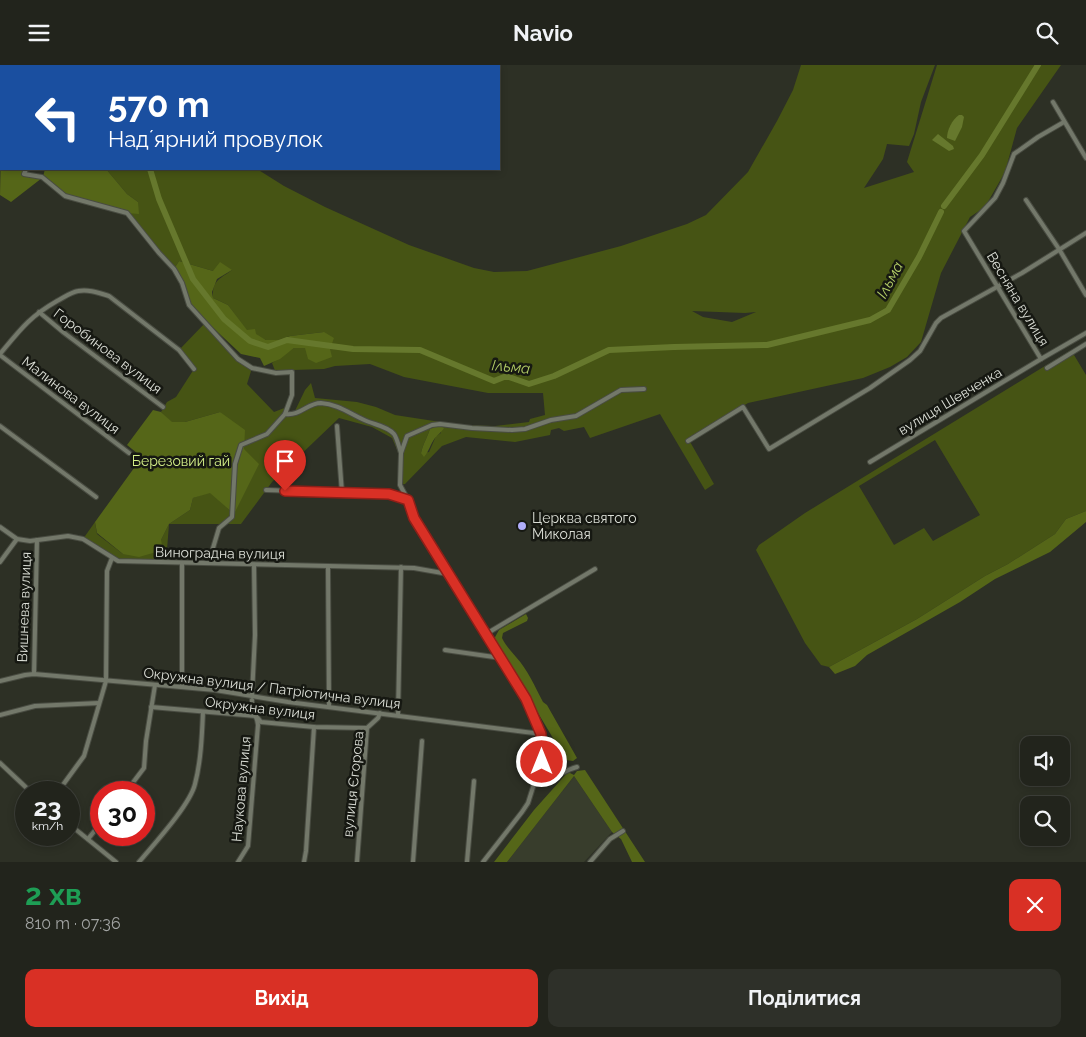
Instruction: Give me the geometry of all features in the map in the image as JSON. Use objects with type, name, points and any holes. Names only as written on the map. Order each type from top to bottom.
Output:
[{"type":"street","points":[[1053,102],[1086,158]]},
{"type":"street","name":"Весняна вулиця","points":[[1064,122],[1044,133],[1014,154],[995,198],[964,231],[1041,359],[1086,333]]},
{"type":"street","points":[[26,170],[24,174],[42,177],[65,196],[127,213],[174,269],[182,283],[189,305],[238,359],[252,369],[276,373],[292,372],[292,395],[285,414],[267,434],[241,445],[235,464],[232,517],[224,521],[219,527],[213,548],[213,563]]},
{"type":"street","points":[[1026,200],[1059,249],[1086,295]]},
{"type":"street","points":[[688,441],[743,407],[769,449],[893,372],[920,351],[936,323],[941,319],[1086,233]]},
{"type":"street","name":"Горобинова вулиця","points":[[0,354],[27,322],[39,312],[78,291],[96,291],[109,296],[179,351],[194,369]]},
{"type":"street","name":"Горобинова вулиця","points":[[39,312],[163,407]]},
{"type":"street","points":[[1047,368],[1086,344]]},
{"type":"street","name":"Малинова вулиця","points":[[0,354],[129,453]]},
{"type":"street","name":"вулиця Шевченка","points":[[870,462],[1041,359]]},
{"type":"street","points":[[490,862],[484,860],[522,812],[536,780],[542,762],[541,734],[526,699],[414,518],[408,500],[400,485],[401,453],[407,436],[432,425],[512,430],[525,429],[551,420],[576,416],[622,389],[644,389]]},
{"type":"street","points":[[285,414],[293,415],[313,404],[332,405],[381,426],[394,434],[401,453]]},
{"type":"street","points":[[337,425],[342,493]]},
{"type":"street","points":[[0,426],[96,497]]},
{"type":"street","points":[[266,490],[389,494],[408,500]]},
{"type":"street","points":[[0,528],[17,539],[0,562]]},
{"type":"street","name":"Виноградна вулиця","points":[[17,539],[37,540],[68,536],[83,539],[112,558],[128,562],[401,567],[430,569],[449,574]]},
{"type":"street","name":"Вишнева вулиця","points":[[34,674],[37,540]]},
{"type":"street","points":[[66,781],[84,756],[106,681],[107,571],[112,558]]},
{"type":"street","points":[[182,563],[182,687]]},
{"type":"street","name":"Наукова вулиця","points":[[238,862],[248,846],[258,725],[256,716],[251,709],[255,635],[254,565]]},
{"type":"street","points":[[328,567],[329,706]]},
{"type":"street","points":[[398,715],[401,567]]},
{"type":"street","points":[[486,634],[594,569]]},
{"type":"street","points":[[445,651],[501,657]]},
{"type":"street","name":"Окружна вулиця / Патріотична вулиця","points":[[0,681],[34,674],[215,690],[288,702],[541,734]]},
{"type":"street","points":[[134,781],[144,768],[155,685]]},
{"type":"street","points":[[0,715],[36,705],[99,703]]},
{"type":"street","name":"Окружна вулиця","points":[[151,707],[256,716],[260,722],[367,729]]},
{"type":"street","points":[[139,862],[189,799],[195,785],[203,712]]},
{"type":"street","name":"вулиця Єгорова","points":[[356,862],[367,729],[378,718],[380,713]]},
{"type":"street","points":[[304,862],[314,727]]},
{"type":"street","points":[[413,862],[422,741]]},
{"type":"street","points":[[0,763],[19,781]]},
{"type":"street","points":[[536,780],[546,781],[566,770],[577,767]]},
{"type":"street","points":[[467,862],[474,781]]},
{"type":"street","points":[[590,862],[610,839],[623,831]]},
{"type":"street","points":[[80,832],[116,862]]},
{"type":"shaded area","points":[[801,65],[935,65],[921,102],[914,134],[909,146],[887,144],[883,159],[864,188],[914,172],[907,162],[937,65],[1061,65],[1017,128],[1005,172],[985,207],[970,217],[941,273],[921,342],[907,357],[890,367],[863,378],[748,403],[689,440],[714,484],[705,490],[660,414],[590,438],[584,427],[564,431],[559,428],[551,430],[550,435],[515,442],[466,437],[442,446],[405,484],[398,485],[398,452],[392,438],[372,427],[339,418],[272,482],[241,524],[169,524],[190,510],[193,498],[210,492],[234,514],[244,449],[220,412],[185,422],[171,422],[161,412],[167,402],[176,397],[194,369],[179,350],[206,322],[225,346],[252,368],[247,384],[274,412],[287,407],[285,414],[293,415],[305,390],[311,383],[315,398],[357,402],[395,415],[460,425],[495,426],[529,422],[530,419],[545,415],[543,393],[488,393],[404,377],[370,364],[276,373],[272,363],[294,348],[305,348],[324,332],[290,336],[279,340],[266,340],[247,331],[228,305],[213,298],[215,284],[232,270],[213,271],[179,261],[174,269],[127,213],[138,202],[127,194],[107,170],[259,170],[284,186],[325,207],[409,245],[474,268],[494,272],[527,271],[621,246],[687,224],[706,215],[748,172],[793,90]],"holes":[[[692,311],[756,312],[732,322],[703,317]],[[439,425],[441,433],[436,436],[429,452],[421,453],[430,429]]]},
{"type":"shaded area","points":[[959,115],[964,117],[962,127],[955,141],[947,138],[947,135],[952,122]]},
{"type":"shaded area","points":[[938,134],[953,146],[954,149],[949,151],[932,140]]},
{"type":"shaded area","points":[[1071,350],[1086,375],[1086,511],[1066,519],[1055,534],[1008,564],[985,576],[917,619],[829,667],[821,665],[805,643],[756,550],[759,545],[805,513]],"holes":[[[935,440],[980,515],[933,541],[924,528],[894,545],[859,486]]]},
{"type":"shaded area","points":[[95,522],[97,534],[123,554],[161,540],[169,524],[166,563],[118,561],[83,539]]},
{"type":"shaded area","points":[[574,776],[612,832],[584,862],[507,862]]},
{"type":"green space","points":[[1,170],[26,170],[24,174],[43,177],[45,170],[107,170],[127,194],[138,202],[139,214],[127,213],[65,196],[42,178],[11,202],[0,195]]},
{"type":"green space","points":[[179,261],[213,271],[220,262],[232,270],[217,279],[212,292],[213,298],[228,305],[247,330],[255,329],[256,334],[266,340],[279,340],[290,336],[324,332],[334,338],[330,349],[332,357],[316,363],[308,359],[305,348],[294,348],[280,359],[264,366],[260,358],[241,354],[189,305],[174,269]]},
{"type":"green space","name":"Березовий гай","points":[[153,410],[161,412],[172,422],[185,422],[220,412],[245,430],[244,449],[259,464],[234,514],[210,493],[193,498],[190,510],[169,524],[161,540],[163,550],[139,557],[123,554],[97,533],[95,522],[142,457],[127,445]]},
{"type":"green space","points":[[439,425],[444,428],[435,438],[424,457],[421,453],[430,429]]},
{"type":"green space","points":[[1086,511],[1086,522],[1050,552],[995,579],[960,602],[867,655],[855,666],[835,674],[829,667],[917,619],[985,576],[1008,564],[1055,534],[1066,519]]},
{"type":"green space","points":[[526,614],[527,621],[503,633],[502,638],[524,667],[543,702],[547,705],[577,758],[573,761],[566,760],[494,639],[499,630]]},
{"type":"green space","points":[[585,770],[645,862],[632,862],[621,839],[612,832],[574,776],[507,862],[494,862],[534,810],[568,772],[574,775],[577,771]]},
{"type":"waterway","name":"Ільма","points":[[944,206],[982,155],[1038,65]]},
{"type":"waterway","name":"Ільма","points":[[150,170],[159,199],[193,279],[224,319],[250,341],[268,347],[287,340],[353,349],[420,350],[494,381],[509,377],[529,384],[554,376],[609,350],[767,345],[870,320],[888,310],[919,257],[941,212]]},
{"type":"place","name":"Церква святого Миколая","points":[[522,526]]},
{"type":"route","points":[[285,491],[389,494],[398,495],[408,500],[414,518],[520,687],[541,734],[542,762]]}]
